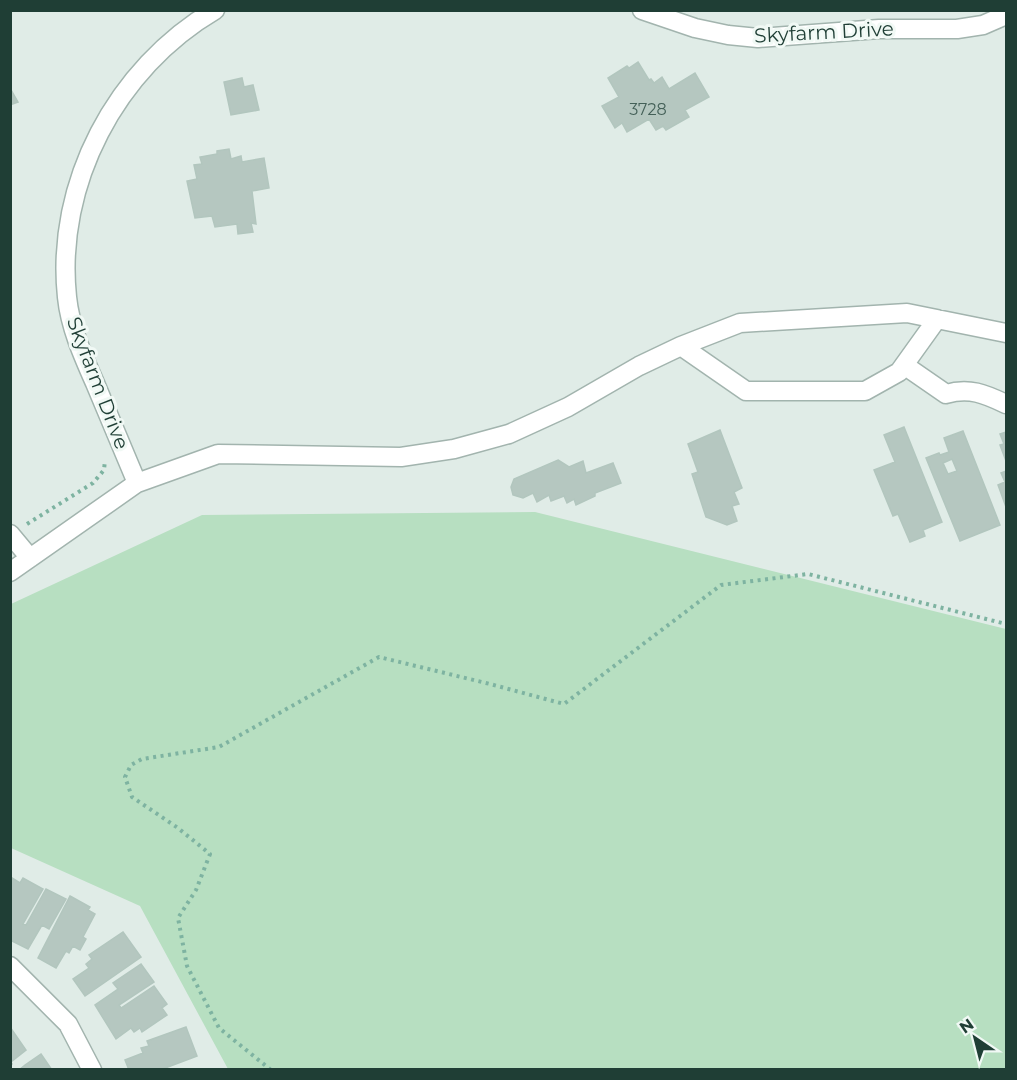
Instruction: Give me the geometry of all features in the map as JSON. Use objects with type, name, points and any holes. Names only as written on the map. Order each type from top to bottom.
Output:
[{"type":"street","name":"Skyfarm Drive","points":[[137,483],[76,340],[67,298],[68,228],[75,192],[89,153],[106,120],[133,81],[190,17],[215,10]]},
{"type":"street","name":"Skyfarm Drive","points":[[642,10],[695,28],[758,38],[879,28],[957,29],[983,24],[1006,15]]},
{"type":"street","points":[[10,572],[137,483],[218,454],[402,457],[454,449],[509,434],[558,412],[639,366],[681,346],[740,323],[907,313],[1006,333]]},
{"type":"street","points":[[681,346],[746,391],[865,391],[899,372],[937,319]]},
{"type":"street","points":[[904,365],[946,394],[960,390],[988,395],[1006,404]]},
{"type":"street","points":[[16,531],[30,558]]},
{"type":"street","points":[[10,966],[68,1024],[92,1070]]},
{"type":"path","points":[[16,531],[93,483],[104,470],[105,460]]},
{"type":"path","points":[[271,1070],[219,1028],[187,966],[178,918],[196,890],[210,854],[178,828],[132,797],[125,777],[131,765],[142,759],[219,747],[380,657],[564,704],[720,585],[808,574],[1006,624]]},
{"type":"green space","points":[[535,512],[1006,629],[1006,1069],[228,1069],[140,906],[11,848],[11,604],[202,515]]},
{"type":"building","points":[[638,62],[649,80],[651,79],[654,83],[662,77],[669,89],[695,73],[709,97],[685,110],[689,117],[666,130],[663,126],[656,130],[649,119],[627,132],[622,123],[615,128],[602,106],[619,97],[608,78]]},
{"type":"building","points":[[242,78],[244,87],[253,85],[259,110],[231,115],[224,82]]},
{"type":"building","points":[[10,88],[18,102],[10,105]]},
{"type":"building","points":[[229,149],[231,159],[241,156],[242,162],[264,158],[269,188],[252,191],[256,224],[251,223],[253,232],[238,234],[237,224],[215,227],[212,216],[195,218],[187,181],[197,179],[194,165],[202,164],[200,157]]},
{"type":"building","points":[[904,427],[942,522],[923,530],[925,536],[910,542],[898,514],[893,516],[874,470],[895,462],[884,435]]},
{"type":"building","points":[[720,430],[742,488],[734,492],[739,504],[732,506],[737,521],[727,525],[706,517],[692,474],[698,472],[688,444]]},
{"type":"building","points":[[963,431],[1000,525],[960,541],[926,458],[949,452],[944,438]],"holes":[[[952,459],[957,471],[948,474],[943,463]]]},
{"type":"building","points":[[1006,432],[1006,461],[1000,445],[1004,444],[1000,434]]},
{"type":"building","points":[[558,460],[569,467],[583,461],[586,473],[613,463],[621,483],[595,493],[595,496],[576,505],[574,499],[567,503],[564,496],[551,501],[549,495],[537,502],[533,493],[523,498],[513,495],[511,487],[514,479]]},
{"type":"building","points":[[1006,471],[1006,507],[998,485],[1005,482],[1001,473]]},
{"type":"building","points":[[12,878],[20,883],[23,878],[43,889],[23,924],[26,925],[46,889],[66,899],[49,929],[42,925],[28,949],[10,940],[10,881]]},
{"type":"building","points":[[70,896],[90,907],[88,910],[95,914],[83,937],[86,939],[80,950],[73,946],[69,953],[66,951],[56,968],[38,958]]},
{"type":"building","points":[[123,932],[141,957],[85,996],[73,979],[89,968],[86,964],[92,959],[89,955]]},
{"type":"building","points":[[141,964],[154,982],[119,1005],[121,1008],[154,986],[167,1004],[162,1008],[167,1015],[142,1032],[140,1028],[134,1032],[131,1028],[116,1039],[95,1005],[118,989],[113,983]]},
{"type":"building","points":[[10,1027],[26,1050],[10,1065]]},
{"type":"building","points":[[186,1027],[197,1056],[160,1070],[129,1070],[125,1060],[143,1053],[141,1048],[149,1046],[147,1041]]},
{"type":"building","points":[[41,1054],[52,1070],[19,1070],[25,1065]]}]
